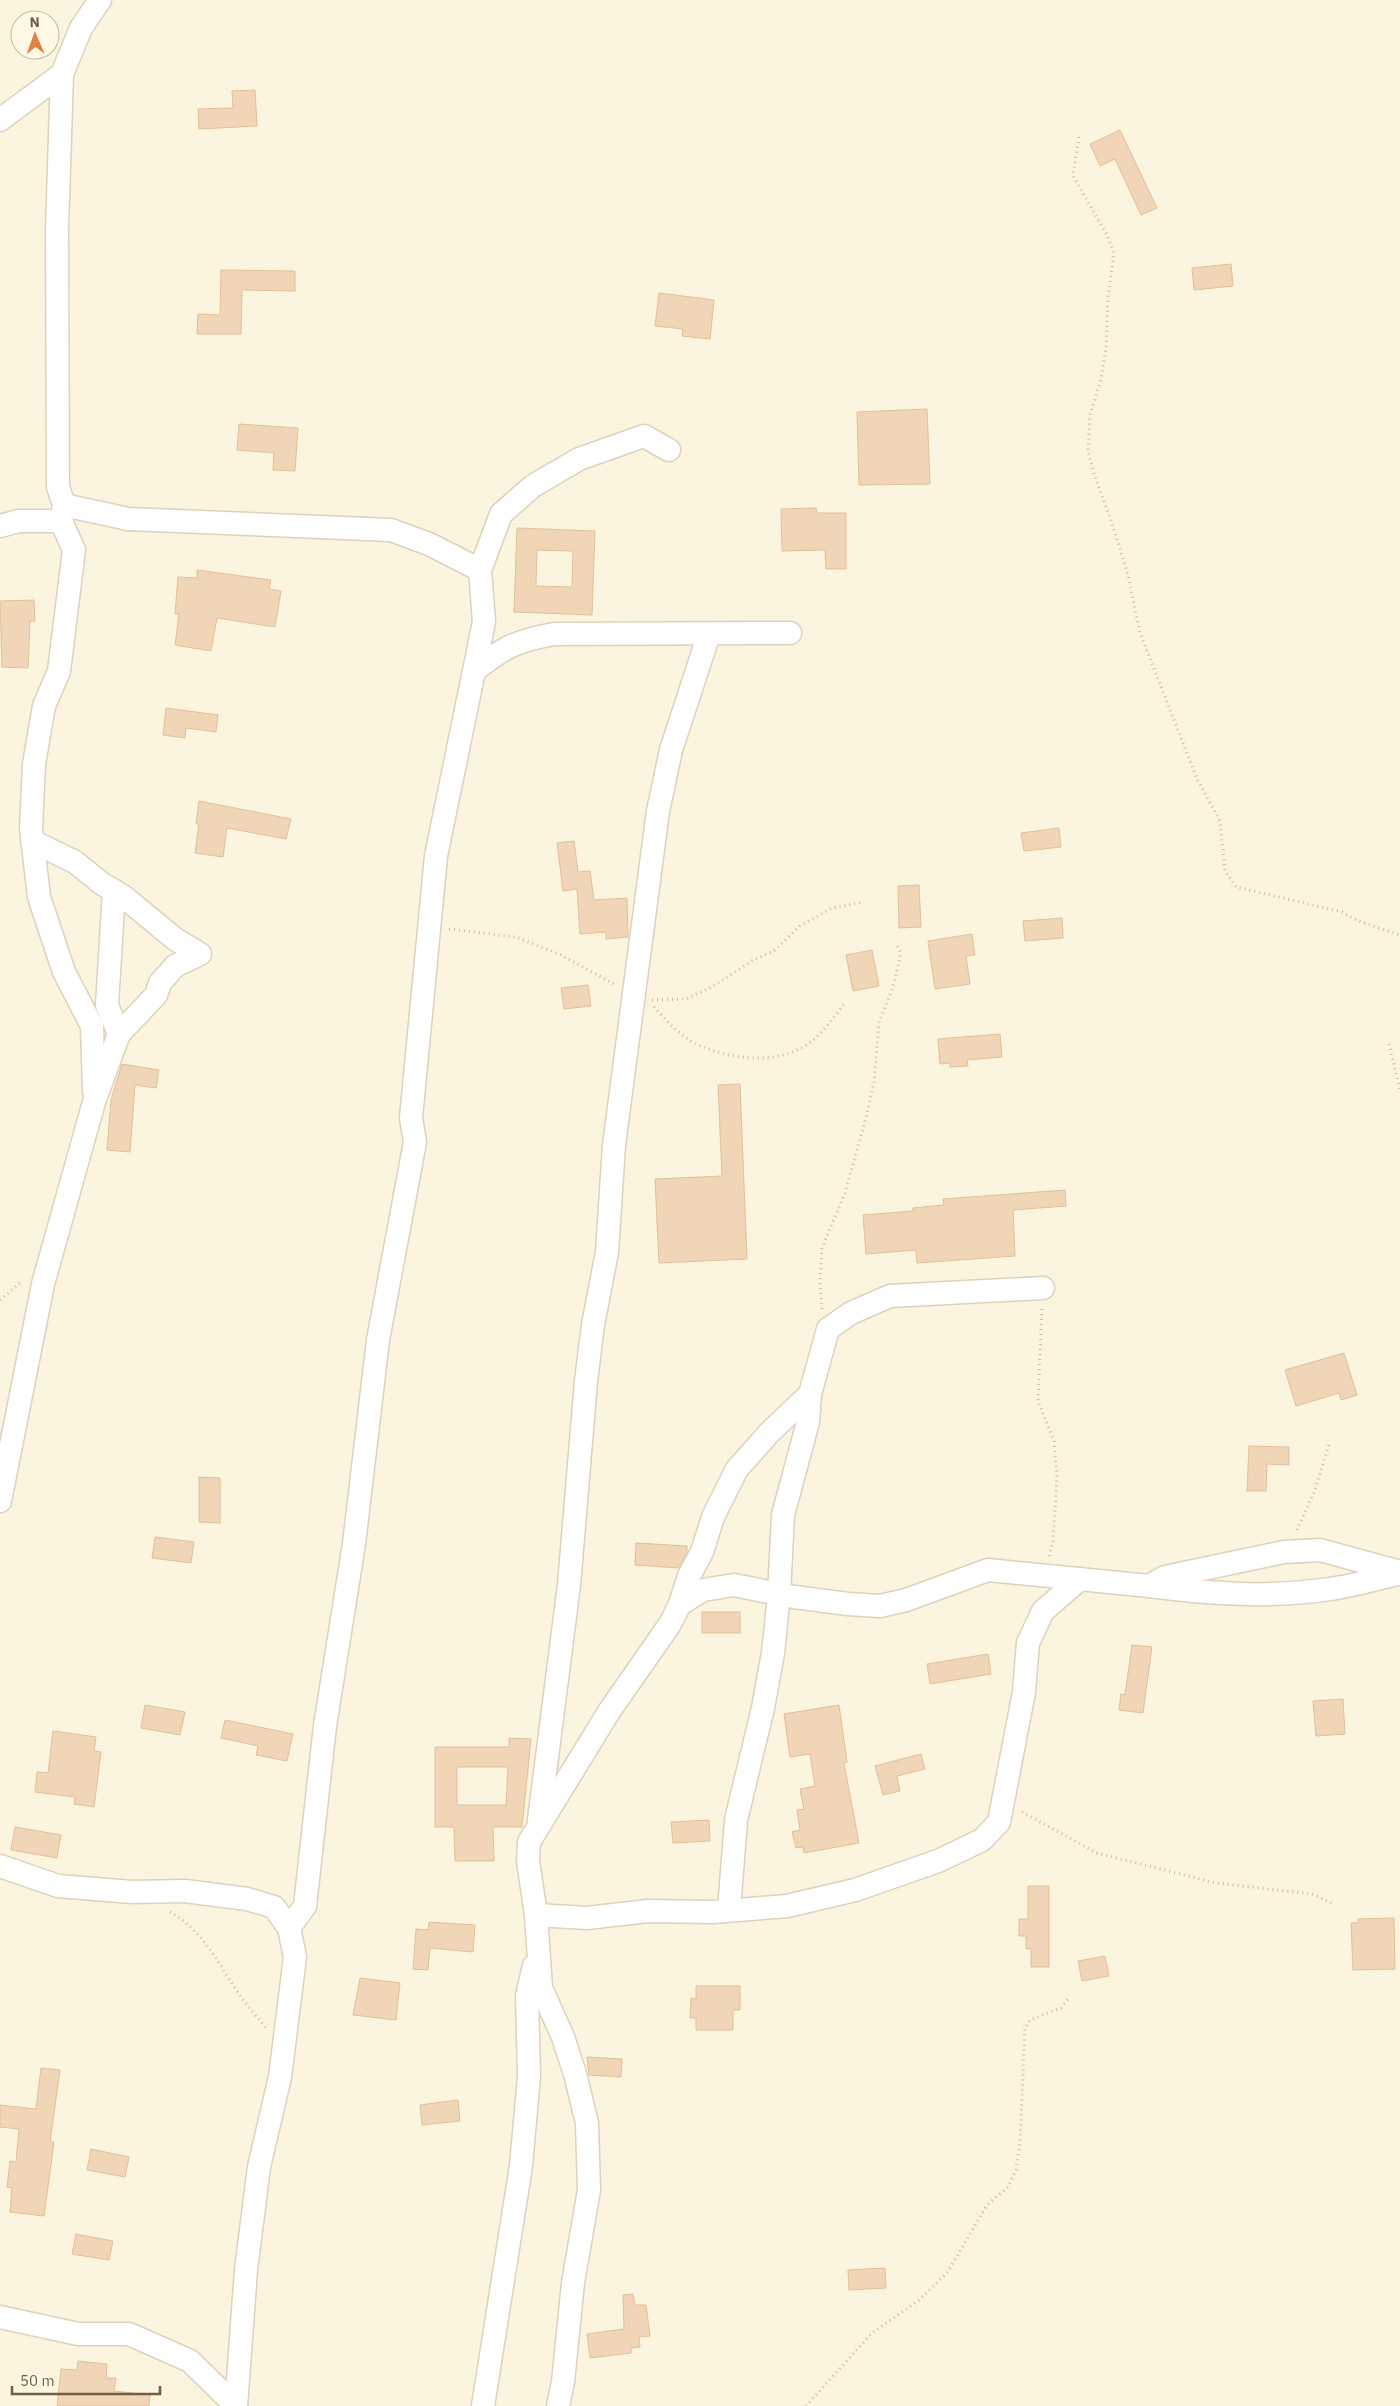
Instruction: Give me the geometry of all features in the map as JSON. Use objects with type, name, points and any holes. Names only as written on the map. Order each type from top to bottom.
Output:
[{"type":"street","points":[[94,1102],[92,1026],[64,972],[39,897],[31,828],[34,764],[44,706],[60,671],[74,550],[63,513],[58,487],[57,229],[62,74],[81,28],[100,0]]},
{"type":"street","points":[[0,120],[62,74]]},
{"type":"street","points":[[289,1928],[305,1906],[325,1726],[354,1544],[378,1340],[415,1142],[411,1118],[436,856],[484,622],[480,570],[501,514],[533,486],[579,459],[644,436],[669,450]]},
{"type":"street","points":[[0,526],[63,513],[128,519],[391,530],[429,544],[480,570]]},
{"type":"street","points":[[474,671],[499,651],[524,640],[554,634],[790,633]]},
{"type":"street","points":[[539,1824],[569,1585],[586,1381],[593,1325],[607,1252],[614,1145],[658,810],[671,750],[709,634]]},
{"type":"street","points":[[0,1501],[43,1284],[94,1102],[119,1034],[156,995],[160,983],[175,966],[200,954],[175,939],[75,862],[32,841]]},
{"type":"street","points":[[114,891],[107,1005],[119,1034]]},
{"type":"street","points":[[730,1910],[736,1820],[763,1708],[773,1653],[779,1595],[783,1515],[808,1422],[810,1394],[828,1329],[851,1313],[890,1296],[1043,1288]]},
{"type":"street","points":[[558,2406],[563,2382],[572,2283],[589,2190],[587,2123],[572,2064],[542,1988],[536,1914],[528,1861],[529,1842],[610,1710],[650,1656],[680,1604],[689,1576],[702,1552],[713,1517],[737,1469],[770,1432],[810,1394]]},
{"type":"street","points":[[1149,1586],[1165,1577],[1284,1552],[1320,1550],[1400,1573]]},
{"type":"street","points":[[680,1604],[703,1590],[734,1585],[779,1595],[880,1606],[906,1600],[988,1570],[1202,1593],[1255,1595],[1330,1589],[1400,1573]]},
{"type":"street","points":[[536,1914],[587,1918],[648,1911],[730,1910],[787,1906],[855,1890],[938,1861],[982,1840],[999,1822],[1024,1692],[1028,1643],[1043,1611],[1080,1579]]},
{"type":"street","points":[[0,1866],[58,1886],[132,1892],[185,1891],[247,1899],[274,1907],[289,1928],[295,1956],[280,2077],[259,2167],[246,2270],[236,2406]]},
{"type":"street","points":[[483,2406],[521,2166],[529,2076],[527,1996],[538,1949]]},
{"type":"street","points":[[0,2317],[78,2334],[129,2334],[190,2361],[236,2406]]},
{"type":"path","points":[[1079,137],[1073,176],[1107,235],[1114,253],[1108,297],[1106,348],[1101,379],[1090,415],[1088,451],[1129,579],[1140,633],[1197,779],[1220,821],[1225,871],[1236,886],[1342,912],[1358,921],[1400,935]]},
{"type":"path","points":[[824,1344],[820,1282],[822,1248],[844,1193],[867,1114],[874,1082],[879,1022],[892,990],[901,953],[896,943]]},
{"type":"path","points":[[646,1000],[672,1026],[699,1046],[733,1056],[775,1058],[802,1048],[824,1029],[846,1002]]},
{"type":"path","points":[[1389,1044],[1400,1090]]},
{"type":"path","points":[[1043,1288],[1038,1401],[1054,1441],[1058,1478],[1053,1541],[1044,1576]]},
{"type":"path","points":[[1284,1552],[1295,1534],[1314,1492],[1330,1441]]},
{"type":"path","points":[[1004,1797],[1022,1812],[1097,1852],[1216,1883],[1312,1894],[1334,1904]]},
{"type":"path","points":[[162,1908],[178,1917],[212,1951],[239,1995],[283,2049]]},
{"type":"path","points":[[806,2406],[872,2332],[918,2301],[947,2273],[970,2229],[987,2205],[1008,2187],[1016,2170],[1020,2142],[1025,2028],[1030,2020],[1061,2008],[1070,1998]]},
{"type":"building","points":[[255,90],[257,126],[199,129],[198,109],[233,108],[232,91]]},
{"type":"building","points":[[1120,130],[1157,208],[1141,215],[1115,159],[1100,166],[1090,144]]},
{"type":"building","points":[[1231,264],[1233,286],[1194,290],[1192,268]]},
{"type":"building","points":[[221,270],[295,271],[295,291],[242,290],[241,334],[197,334],[198,314],[220,315]]},
{"type":"building","points":[[659,293],[714,300],[710,339],[682,336],[683,329],[655,326]]},
{"type":"building","points":[[927,409],[930,484],[859,485],[857,412]]},
{"type":"building","points":[[239,424],[298,428],[295,471],[273,470],[274,453],[237,450]]},
{"type":"building","points":[[816,508],[817,513],[846,513],[846,569],[826,569],[825,550],[782,551],[781,509]]},
{"type":"building","points":[[517,528],[595,531],[592,615],[514,612]],"holes":[[[537,550],[573,551],[572,587],[536,586]]]},
{"type":"building","points":[[197,570],[271,580],[269,589],[281,591],[275,627],[217,618],[211,651],[175,645],[179,614],[175,614],[178,577],[197,578]]},
{"type":"building","points":[[34,600],[35,621],[30,621],[28,668],[2,667],[0,601]]},
{"type":"building","points":[[166,708],[218,715],[216,732],[186,728],[185,738],[163,735]]},
{"type":"building","points":[[199,801],[291,819],[286,839],[227,828],[223,857],[195,853],[199,824],[196,824]]},
{"type":"building","points":[[1059,828],[1061,847],[1024,851],[1021,833]]},
{"type":"building","points":[[574,841],[578,872],[590,871],[594,900],[627,898],[628,937],[606,939],[606,932],[580,934],[577,889],[563,891],[557,843]]},
{"type":"building","points":[[919,885],[921,927],[899,928],[898,886]]},
{"type":"building","points":[[1062,918],[1063,938],[1025,941],[1023,921]]},
{"type":"building","points":[[972,934],[975,955],[966,956],[970,984],[935,989],[928,941]]},
{"type":"building","points":[[872,950],[879,986],[853,991],[846,955]]},
{"type":"building","points":[[588,985],[591,1006],[564,1009],[561,988]]},
{"type":"building","points":[[1000,1034],[1002,1057],[967,1060],[968,1066],[950,1067],[950,1063],[940,1064],[938,1039]]},
{"type":"building","points":[[122,1064],[159,1070],[156,1088],[135,1085],[130,1152],[107,1150],[111,1100]]},
{"type":"building","points":[[740,1084],[747,1259],[659,1263],[655,1179],[722,1176],[718,1085]]},
{"type":"building","points":[[1065,1190],[1066,1206],[1013,1210],[1015,1256],[917,1263],[916,1250],[866,1254],[863,1215],[913,1211],[913,1208],[944,1205],[943,1199]]},
{"type":"building","points":[[1344,1353],[1357,1395],[1341,1400],[1339,1393],[1296,1406],[1285,1370]]},
{"type":"building","points":[[1249,1446],[1289,1447],[1289,1465],[1267,1464],[1266,1491],[1247,1491]]},
{"type":"building","points":[[199,1477],[220,1478],[220,1523],[199,1522]]},
{"type":"building","points":[[155,1537],[194,1542],[191,1563],[152,1558]]},
{"type":"building","points":[[636,1543],[687,1546],[687,1553],[678,1568],[635,1565]]},
{"type":"building","points":[[702,1612],[740,1612],[740,1633],[702,1633]]},
{"type":"building","points":[[1132,1645],[1152,1647],[1143,1713],[1119,1710],[1121,1694],[1125,1695]]},
{"type":"building","points":[[988,1654],[991,1674],[930,1684],[927,1664]]},
{"type":"building","points":[[1343,1699],[1345,1734],[1316,1736],[1313,1701]]},
{"type":"building","points":[[145,1705],[185,1712],[180,1735],[141,1728]]},
{"type":"building","points":[[839,1705],[847,1762],[844,1763],[859,1843],[804,1853],[803,1847],[796,1848],[792,1832],[800,1830],[797,1810],[804,1809],[800,1789],[815,1786],[810,1754],[790,1757],[784,1714]]},
{"type":"building","points":[[225,1720],[293,1734],[287,1761],[256,1755],[258,1746],[221,1738]]},
{"type":"building","points":[[53,1731],[96,1737],[94,1751],[101,1752],[94,1807],[74,1804],[75,1797],[35,1792],[37,1772],[48,1773]]},
{"type":"building","points":[[509,1738],[531,1739],[522,1827],[493,1827],[494,1861],[455,1861],[454,1827],[435,1827],[435,1747],[509,1747]],"holes":[[[457,1767],[508,1767],[506,1805],[457,1805]]]},
{"type":"building","points":[[921,1754],[925,1769],[897,1776],[900,1791],[883,1795],[875,1766]]},
{"type":"building","points":[[709,1820],[710,1841],[673,1843],[671,1822]]},
{"type":"building","points":[[15,1827],[61,1835],[57,1858],[11,1850]]},
{"type":"building","points":[[1028,1886],[1049,1886],[1049,1967],[1031,1967],[1031,1949],[1026,1949],[1026,1936],[1019,1936],[1019,1919],[1028,1919]]},
{"type":"building","points":[[1394,1918],[1395,1969],[1353,1970],[1351,1923],[1358,1923],[1358,1919]]},
{"type":"building","points":[[429,1922],[475,1925],[473,1952],[430,1948],[428,1970],[413,1969],[416,1929],[428,1930]]},
{"type":"building","points":[[1105,1956],[1109,1976],[1082,1981],[1078,1961]]},
{"type":"building","points":[[360,1978],[400,1983],[396,2020],[353,2015]]},
{"type":"building","points":[[696,1986],[740,1986],[740,2010],[733,2010],[733,2030],[696,2030],[696,2018],[690,2018],[691,1998],[696,1999]]},
{"type":"building","points":[[587,2057],[622,2059],[621,2077],[589,2075]]},
{"type":"building","points":[[41,2068],[60,2070],[50,2142],[54,2142],[44,2216],[10,2212],[12,2188],[7,2187],[10,2161],[16,2162],[19,2129],[0,2127],[0,2105],[36,2109]]},
{"type":"building","points":[[458,2100],[460,2121],[422,2125],[420,2105]]},
{"type":"building","points":[[91,2149],[129,2157],[125,2177],[87,2170]]},
{"type":"building","points":[[76,2234],[113,2241],[109,2260],[72,2254]]},
{"type":"building","points":[[885,2268],[886,2288],[849,2290],[848,2270]]},
{"type":"building","points":[[633,2294],[635,2305],[646,2305],[650,2336],[639,2337],[640,2347],[631,2348],[631,2353],[590,2358],[587,2334],[624,2329],[623,2295]]},
{"type":"building","points":[[78,2361],[107,2364],[106,2378],[116,2378],[114,2391],[150,2395],[149,2406],[57,2406],[61,2369],[77,2370]]}]
